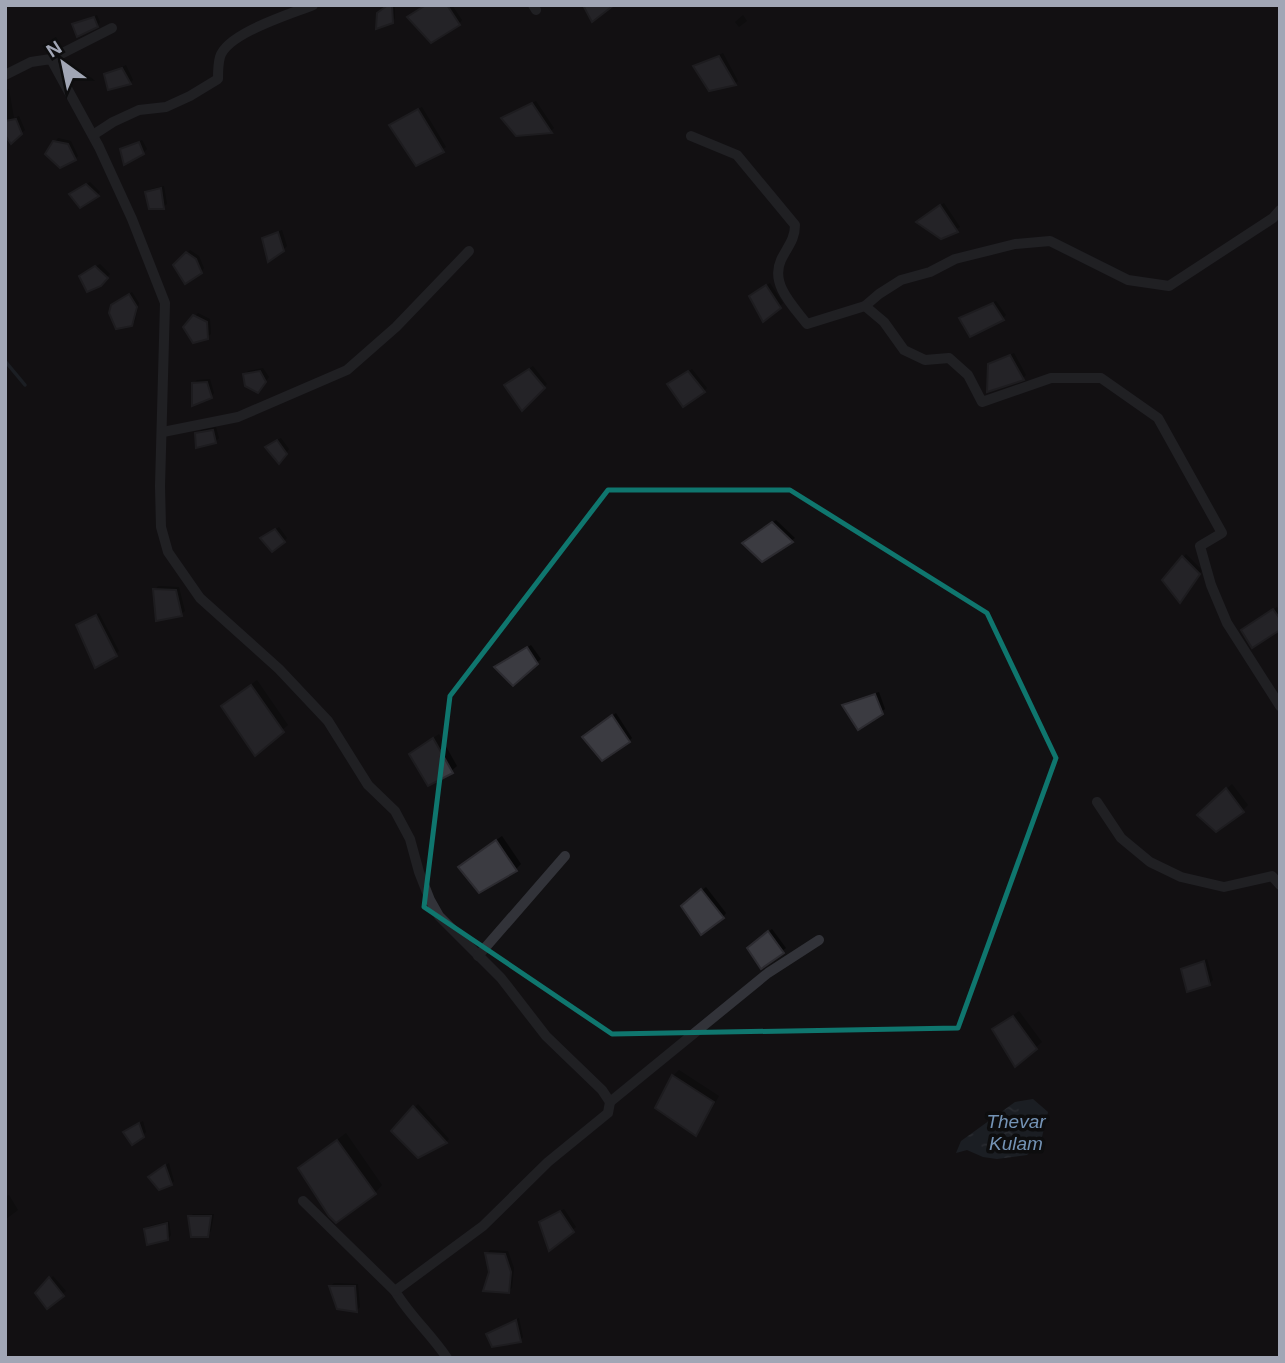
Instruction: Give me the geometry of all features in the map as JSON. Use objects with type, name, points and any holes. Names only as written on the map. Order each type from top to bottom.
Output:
[{"type":"street","points":[[93,135],[139,110],[166,107],[190,96],[218,79],[220,55],[227,47],[252,29],[313,5]]},
{"type":"street","points":[[5,75],[31,62],[51,59],[111,28]]},
{"type":"street","points":[[51,59],[93,135],[132,219],[165,303],[160,473],[161,527],[168,552],[200,598],[279,669],[328,721],[368,786],[395,811],[410,839],[419,872],[439,916],[500,978],[546,1036],[602,1090],[610,1102]]},
{"type":"street","points":[[691,136],[737,155],[796,225],[796,234],[780,261],[777,278],[786,297],[807,324],[866,306],[901,280],[929,272],[955,259],[1015,244],[1050,241],[1128,279],[1169,286],[1273,218],[1280,210]]},
{"type":"street","points":[[163,432],[238,417],[348,370],[396,327],[469,251]]},
{"type":"street","points":[[866,306],[884,322],[904,350],[925,360],[949,358],[968,374],[982,402],[1051,377],[1101,378],[1158,418],[1222,533],[1200,545],[1211,586],[1227,623],[1280,706]]},
{"type":"street","points":[[1097,802],[1121,838],[1150,862],[1181,877],[1224,887],[1272,876],[1280,885]]},
{"type":"street","points":[[478,956],[565,856]]},
{"type":"street","points":[[395,1291],[483,1226],[548,1162],[608,1113],[610,1102],[768,973],[819,940]]},
{"type":"street","points":[[303,1201],[395,1291],[411,1316],[437,1343],[447,1358]]},
{"type":"highlighted area","points":[[608,490],[790,490],[987,613],[1056,758],[958,1028],[612,1034],[424,907],[450,696]]},
{"type":"water","name":"Thevar Kulam","points":[[1033,1099],[1048,1112],[1041,1141],[1027,1155],[997,1159],[983,1157],[967,1150],[956,1153],[961,1141],[1015,1102]]},
{"type":"building","points":[[392,5],[393,23],[376,29],[377,13]]},
{"type":"building","points":[[426,5],[447,5],[460,25],[431,43],[407,17]]},
{"type":"building","points":[[583,5],[614,5],[592,22]]},
{"type":"building","points":[[94,17],[98,27],[77,37],[72,24]]},
{"type":"building","points":[[719,56],[736,85],[709,91],[693,66]]},
{"type":"building","points":[[122,68],[131,84],[108,90],[104,74]]},
{"type":"building","points":[[532,103],[552,133],[516,136],[501,118]]},
{"type":"building","points":[[418,109],[444,152],[416,166],[389,125]]},
{"type":"building","points":[[16,119],[22,134],[11,144],[5,135],[5,121]]},
{"type":"building","points":[[53,141],[68,144],[76,160],[60,168],[45,154]]},
{"type":"building","points":[[139,142],[144,154],[124,165],[120,149]]},
{"type":"building","points":[[86,184],[99,196],[80,208],[69,194]]},
{"type":"building","points":[[161,188],[164,209],[149,209],[145,192]]},
{"type":"building","points":[[940,205],[958,232],[941,239],[916,222]]},
{"type":"building","points":[[278,232],[284,251],[268,262],[262,238]]},
{"type":"building","points":[[186,252],[196,259],[202,273],[185,284],[173,265]]},
{"type":"building","points":[[95,266],[108,278],[101,286],[87,292],[79,276]]},
{"type":"building","points":[[766,285],[781,308],[763,322],[749,296]]},
{"type":"building","points":[[129,294],[137,307],[132,326],[116,329],[109,313],[111,305]]},
{"type":"building","points":[[993,303],[1004,320],[970,337],[959,318]]},
{"type":"building","points":[[193,315],[207,322],[208,339],[193,343],[183,327]]},
{"type":"building","points":[[1010,355],[1024,380],[987,392],[988,364]]},
{"type":"building","points":[[529,369],[545,388],[522,411],[504,385]]},
{"type":"building","points":[[260,371],[266,382],[258,393],[245,386],[243,374]]},
{"type":"building","points":[[688,371],[705,392],[683,407],[667,384]]},
{"type":"building","points":[[207,382],[212,398],[192,406],[192,383]]},
{"type":"building","points":[[213,430],[216,443],[196,448],[195,433]]},
{"type":"building","points":[[277,440],[287,454],[279,464],[265,447]]},
{"type":"building","points":[[772,522],[793,542],[762,562],[742,543]]},
{"type":"building","points":[[275,529],[285,542],[272,552],[260,538]]},
{"type":"building","points":[[1182,556],[1200,574],[1180,603],[1162,580]]},
{"type":"building","points":[[153,589],[176,590],[182,616],[156,621]]},
{"type":"building","points":[[1273,609],[1280,619],[1280,630],[1252,648],[1241,630]]},
{"type":"building","points":[[96,615],[117,656],[95,668],[76,625]]},
{"type":"building","points":[[527,647],[538,664],[513,686],[494,667]]},
{"type":"building","points":[[251,685],[284,732],[255,756],[221,706]]},
{"type":"building","points":[[875,694],[883,714],[858,730],[842,705]]},
{"type":"building","points":[[612,715],[630,742],[602,761],[582,737]]},
{"type":"building","points":[[433,738],[453,773],[428,786],[409,754]]},
{"type":"building","points":[[1226,788],[1244,812],[1216,832],[1197,815]]},
{"type":"building","points":[[496,840],[517,871],[479,893],[458,867]]},
{"type":"building","points":[[701,889],[724,918],[701,935],[681,906]]},
{"type":"building","points":[[768,931],[784,953],[761,969],[747,948]]},
{"type":"building","points":[[1204,961],[1210,985],[1187,992],[1181,969]]},
{"type":"building","points":[[1013,1016],[1037,1049],[1015,1067],[992,1029]]},
{"type":"building","points":[[672,1075],[714,1102],[696,1136],[655,1108]]},
{"type":"building","points":[[413,1106],[447,1143],[418,1158],[391,1131]]},
{"type":"building","points":[[139,1123],[144,1137],[132,1145],[123,1132]]},
{"type":"building","points":[[337,1140],[376,1194],[336,1223],[298,1168]]},
{"type":"building","points":[[165,1165],[172,1185],[159,1190],[148,1177]]},
{"type":"building","points":[[560,1211],[574,1232],[549,1251],[539,1222]]},
{"type":"building","points":[[188,1216],[211,1216],[208,1237],[191,1237]]},
{"type":"building","points":[[167,1223],[168,1240],[147,1245],[144,1229]]},
{"type":"building","points":[[485,1253],[505,1254],[511,1272],[509,1293],[483,1291],[489,1272]]},
{"type":"building","points":[[49,1277],[64,1296],[47,1309],[35,1293]]},
{"type":"building","points":[[329,1286],[355,1286],[357,1312],[337,1309]]},
{"type":"building","points":[[516,1320],[521,1342],[492,1347],[486,1334]]},
{"type":"waterway","points":[[5,361],[25,385]]}]
